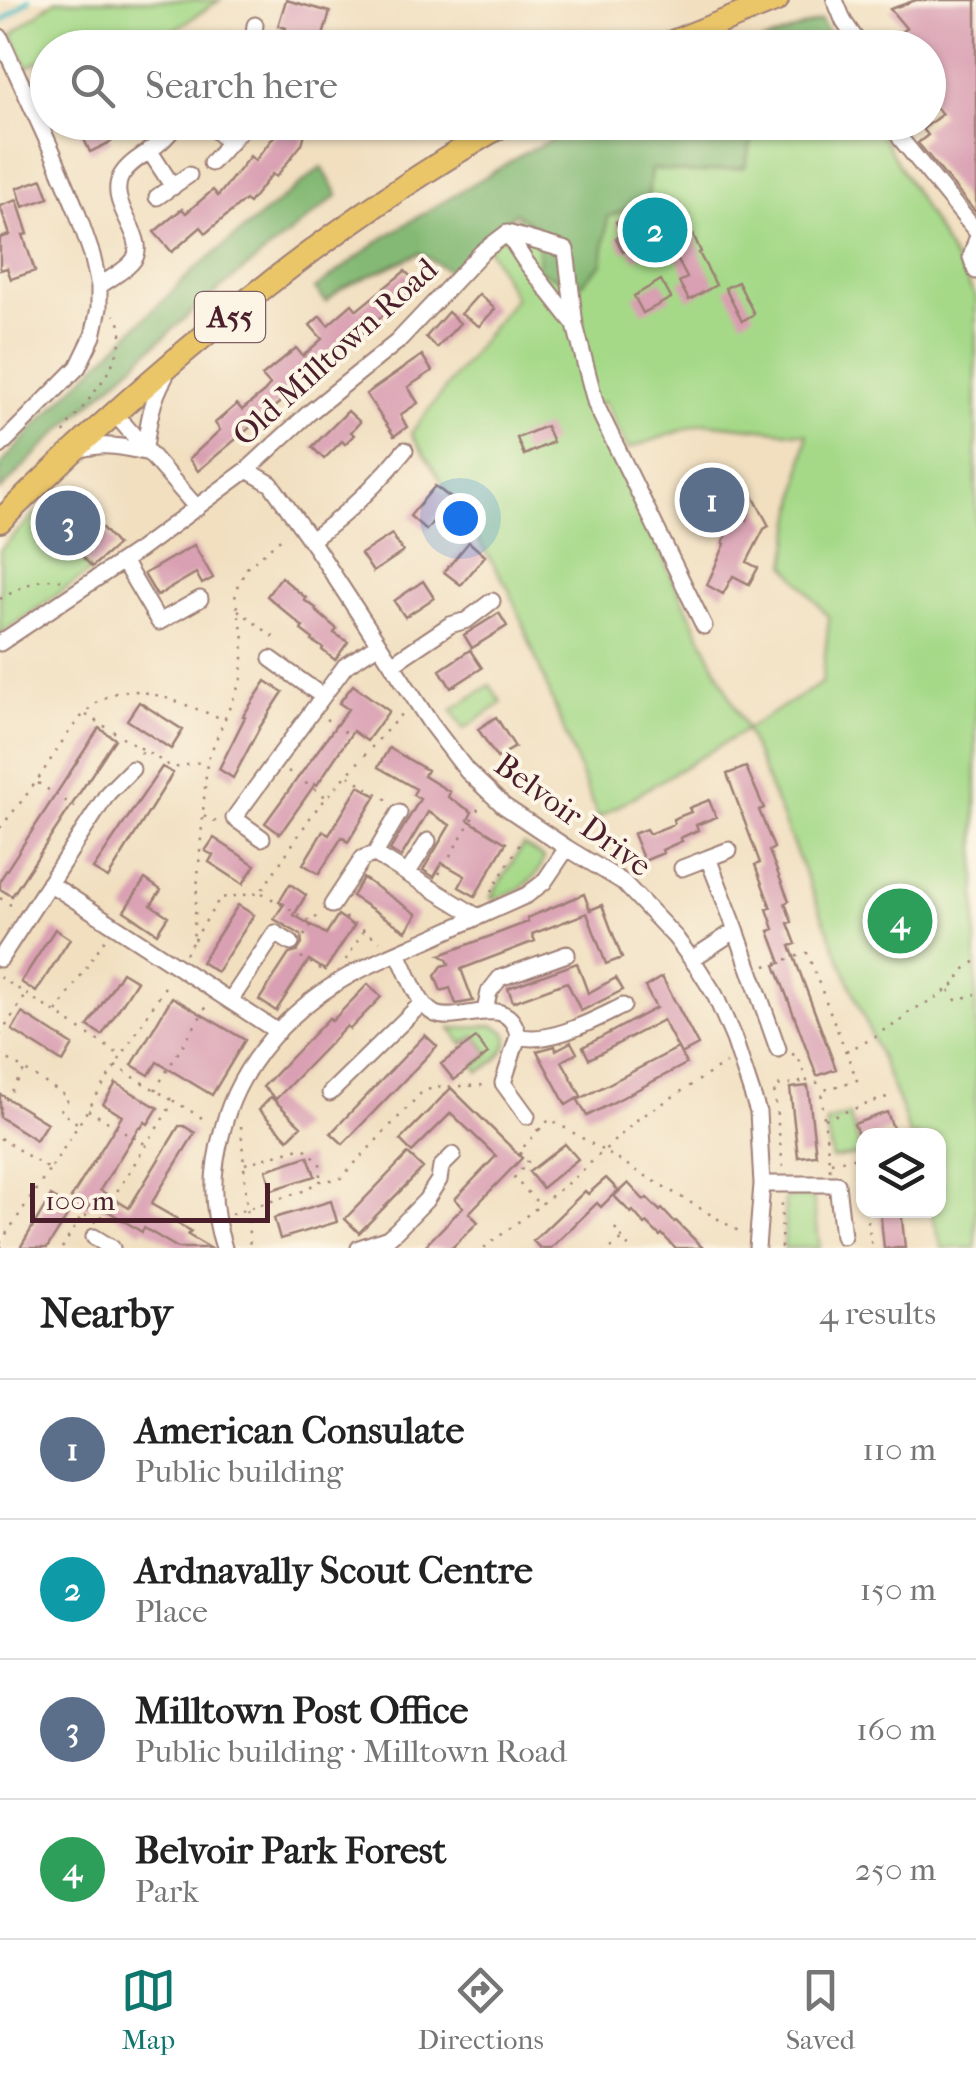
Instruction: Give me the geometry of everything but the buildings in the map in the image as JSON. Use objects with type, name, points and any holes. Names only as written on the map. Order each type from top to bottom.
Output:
[{"type":"highway","points":[[702,30],[777,0]]},
{"type":"highway","name":"A55","points":[[0,522],[70,443],[115,414],[289,268],[410,182],[479,140]]},
{"type":"street","points":[[834,0],[850,30]]},
{"type":"street","points":[[254,30],[255,25]]},
{"type":"street","points":[[1,40],[30,103]]},
{"type":"street","points":[[0,446],[78,367],[93,336],[99,308],[92,255],[47,140]]},
{"type":"street","points":[[99,286],[135,260],[136,239],[117,193],[122,174],[162,140]]},
{"type":"street","points":[[227,140],[230,143]]},
{"type":"street","points":[[212,164],[233,140]]},
{"type":"street","points":[[902,140],[976,231]]},
{"type":"street","points":[[149,150],[173,186]]},
{"type":"street","points":[[157,198],[189,176]]},
{"type":"street","points":[[507,233],[566,250],[575,325],[596,406],[704,626]]},
{"type":"street","points":[[507,233],[575,325]]},
{"type":"street","name":"Old Milltown Road","points":[[0,643],[139,550],[247,470],[310,412],[398,342],[482,252],[507,233]]},
{"type":"street","points":[[976,241],[972,258],[976,272]]},
{"type":"street","points":[[147,450],[151,410],[172,365]]},
{"type":"street","points":[[115,414],[198,508]]},
{"type":"street","points":[[70,443],[147,450]]},
{"type":"street","points":[[310,540],[341,519],[405,450]]},
{"type":"street","name":"Belvoir Drive","points":[[247,470],[271,484],[467,771],[504,806],[623,882],[692,959],[715,995],[740,1054],[758,1112],[762,1184],[757,1245]]},
{"type":"street","points":[[127,537],[139,550]]},
{"type":"street","points":[[123,561],[158,622],[200,599]]},
{"type":"street","points":[[392,664],[492,601]]},
{"type":"street","points":[[262,838],[234,818],[345,666],[379,644]]},
{"type":"street","points":[[271,659],[318,703]]},
{"type":"street","points":[[0,958],[108,793],[132,770]]},
{"type":"street","points":[[332,905],[363,858],[374,854],[399,813]]},
{"type":"street","points":[[407,874],[428,841]]},
{"type":"street","points":[[224,1248],[212,1192],[222,1130],[246,1073],[278,1032],[302,1008],[340,981],[527,895],[544,882],[567,848]]},
{"type":"street","points":[[682,868],[729,850]]},
{"type":"street","points":[[374,854],[477,917]]},
{"type":"street","points":[[708,858],[778,1049]]},
{"type":"street","points":[[49,884],[278,1032]]},
{"type":"street","points":[[692,959],[736,930]]},
{"type":"street","points":[[222,996],[275,933],[294,947]]},
{"type":"street","points":[[398,953],[422,1002],[434,1014],[495,1011],[511,1020],[518,1036],[503,1084],[527,1116]]},
{"type":"street","points":[[485,1011],[489,992],[500,978],[567,954]]},
{"type":"street","points":[[330,1094],[422,1002]]},
{"type":"street","points":[[518,1036],[531,1039],[581,1026],[622,1006]]},
{"type":"street","points":[[359,1248],[388,1238],[396,1231],[426,1200],[439,1180],[441,1166],[453,1154]]},
{"type":"street","points":[[762,1184],[837,1184],[844,1236]]},
{"type":"street","points":[[94,1237],[112,1248]]},
{"type":"path","points":[[70,443],[64,430],[95,392],[117,352],[121,328],[115,315],[99,308]]},
{"type":"path","points":[[193,941],[206,760],[242,678],[244,639],[235,598],[237,587],[247,568],[299,524]]},
{"type":"path","points":[[0,600],[27,584],[56,578],[84,588]]},
{"type":"path","points":[[237,609],[275,638],[271,659]]},
{"type":"path","points":[[0,828],[76,723],[110,695],[146,692],[225,720]]},
{"type":"path","points":[[260,892],[326,798],[397,717],[416,701]]},
{"type":"path","points":[[318,703],[351,736]]},
{"type":"path","points":[[85,714],[173,768],[206,760]]},
{"type":"path","points":[[132,770],[144,750]]},
{"type":"path","points":[[275,762],[326,798]]},
{"type":"path","points":[[347,774],[394,804],[399,813]]},
{"type":"path","points":[[36,782],[92,818]]},
{"type":"path","points":[[431,889],[488,791]]},
{"type":"path","points":[[477,917],[532,825]]},
{"type":"path","points":[[1,1246],[220,898],[260,892],[312,923]]},
{"type":"path","points":[[340,981],[294,947],[326,903],[398,953]]},
{"type":"path","points":[[56,1014],[114,926]]},
{"type":"path","points":[[340,981],[340,968],[364,930]]},
{"type":"path","points":[[750,971],[807,952],[857,1080],[821,1091]]},
{"type":"path","points":[[846,1051],[937,998],[976,960]]},
{"type":"path","points":[[0,976],[121,1056]]},
{"type":"path","points":[[948,988],[956,1000],[976,994]]},
{"type":"path","points":[[0,1035],[26,994]]},
{"type":"path","points":[[156,1090],[222,996]]},
{"type":"path","points":[[778,1049],[798,1056],[807,1081]]},
{"type":"path","points":[[0,1054],[68,1098],[60,1112],[79,1124]]},
{"type":"path","points":[[484,1248],[604,1152],[638,1119],[740,1054]]},
{"type":"path","points":[[115,1066],[222,1130]]},
{"type":"path","points":[[0,1109],[25,1070]]},
{"type":"path","points":[[780,1248],[784,1156],[774,1089],[777,1086],[820,1082],[831,1177],[837,1184]]},
{"type":"path","points":[[215,1217],[301,1192],[320,1180],[340,1179],[423,1091],[438,1086],[503,1084]]},
{"type":"path","points":[[234,1096],[239,1111],[250,1248]]},
{"type":"path","points":[[824,1120],[890,1096]]},
{"type":"path","points":[[62,1248],[84,1214],[97,1223],[174,1101]]},
{"type":"path","points":[[88,1110],[146,1145]]},
{"type":"path","points":[[540,1205],[514,1178],[528,1162],[519,1152],[550,1119],[757,1245]]},
{"type":"path","points":[[0,1138],[50,1170]]},
{"type":"path","points":[[244,1164],[303,1148],[320,1162],[320,1180]]},
{"type":"path","points":[[829,1162],[856,1157]]},
{"type":"path","points":[[867,1218],[872,1248]]},
{"type":"path","points":[[615,1228],[629,1248]]},
{"type":"path","points":[[611,1248],[623,1239]]},
{"type":"green space","points":[[55,0],[220,0],[174,30],[30,30],[27,67],[12,34]]},
{"type":"green space","points":[[821,20],[827,30],[794,30]]},
{"type":"green space","points":[[551,140],[752,140],[745,167],[696,173],[651,169],[648,200],[608,217],[602,264],[579,286],[540,271],[537,227],[515,213],[450,272],[420,253],[342,288],[326,302],[315,289],[383,238]]},
{"type":"green space","points":[[651,140],[884,140],[976,297],[976,1248],[942,1248],[933,1218],[946,1218],[946,1128],[907,1128],[746,730],[598,818],[509,589],[411,433],[515,298],[483,239]],"holes":[[[604,402],[628,449],[703,423],[807,434],[786,565],[829,618],[822,683],[746,729],[590,409]]]},
{"type":"green space","points":[[322,167],[338,195],[195,309],[51,439],[0,491],[0,466],[39,422],[194,270]]},
{"type":"green space","points":[[39,510],[91,571],[0,634],[0,550]]},
{"type":"green space","points":[[490,685],[502,703],[464,729],[452,710]]},
{"type":"green space","points":[[523,845],[544,858],[537,874],[524,885],[492,899],[491,897]]},
{"type":"green space","points":[[492,1025],[502,1029],[508,1042],[500,1055],[479,1072],[475,1066],[490,1054],[476,1036],[463,1044],[451,1029]]},
{"type":"green space","points":[[849,1115],[856,1136],[856,1155],[832,1159],[826,1122]]},
{"type":"green space","points":[[813,1197],[820,1248],[784,1248],[785,1198]]},
{"type":"waterway","points":[[0,23],[29,0]]},
{"type":"place","name":"Ardnavally Scout Centre","points":[[655,230]]},
{"type":"place","name":"American Consulate","points":[[712,500]]},
{"type":"place","name":"Milltown Post Office","points":[[68,523]]},
{"type":"place","name":"Belvoir Park Forest","points":[[900,921]]}]
